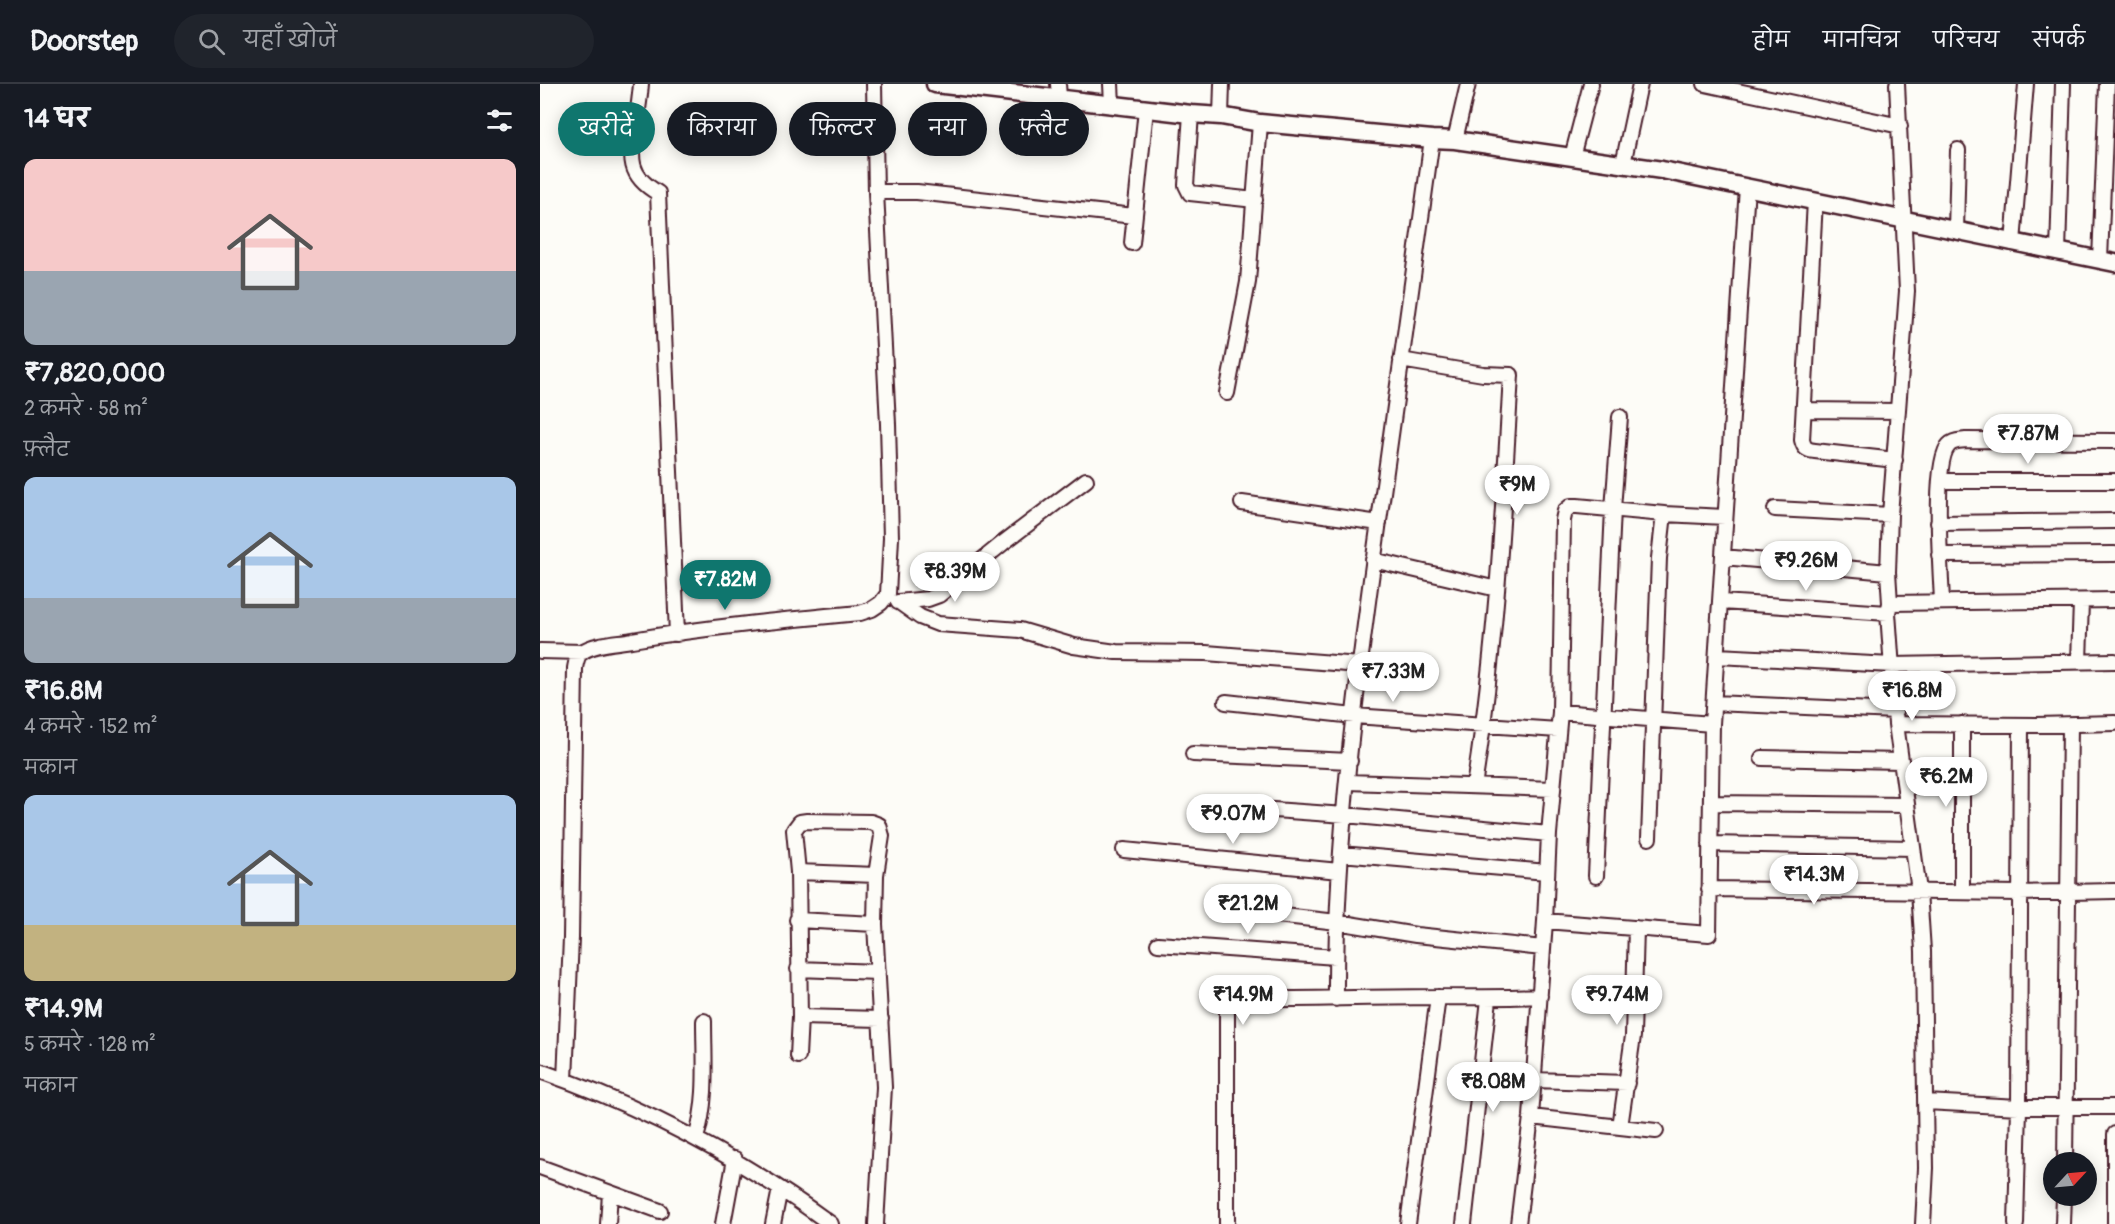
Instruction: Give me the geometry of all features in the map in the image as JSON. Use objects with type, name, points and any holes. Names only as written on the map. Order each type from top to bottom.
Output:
[{"type":"street","points":[[641,84],[630,154],[634,171],[643,184],[658,193],[677,634]]},
{"type":"street","points":[[540,651],[582,651],[597,646],[758,622],[860,613],[881,603],[888,594],[891,538],[888,424],[876,192],[874,84]]},
{"type":"street","points":[[935,84],[1059,91],[1112,104],[1146,109],[1221,116],[1260,123],[1455,140],[1623,164],[1747,187],[2107,261],[2107,84]]},
{"type":"street","points":[[1111,84],[1112,104]]},
{"type":"street","points":[[1221,116],[1222,84]]},
{"type":"street","points":[[1455,140],[1468,84]]},
{"type":"street","points":[[1572,157],[1591,84]]},
{"type":"street","points":[[1623,164],[1640,84]]},
{"type":"street","points":[[1705,84],[1899,126]]},
{"type":"street","points":[[1897,84],[1907,291],[1890,515],[1888,572],[1896,717],[1919,891],[1923,962],[1926,1102],[1923,1224]]},
{"type":"street","points":[[2013,243],[2026,84]]},
{"type":"street","points":[[2058,252],[2063,84]]},
{"type":"street","points":[[1132,243],[1146,109]]},
{"type":"street","points":[[1191,114],[1186,185],[1190,193],[1255,200]]},
{"type":"street","points":[[1227,393],[1248,282],[1260,123]]},
{"type":"street","points":[[1336,999],[1339,871],[1354,716],[1373,560],[1432,139]]},
{"type":"street","points":[[1956,231],[1958,150]]},
{"type":"street","points":[[1545,921],[1709,934],[1713,703],[1747,187]]},
{"type":"street","points":[[876,192],[917,192],[1134,216]]},
{"type":"street","points":[[1815,201],[1803,447],[1808,450],[1895,460]]},
{"type":"street","points":[[1401,360],[1483,374],[1511,375],[1497,588],[1484,725],[1474,786]]},
{"type":"street","points":[[1805,410],[1898,411]]},
{"type":"street","points":[[1596,876],[1613,509],[1620,417]]},
{"type":"street","points":[[1942,602],[1938,523],[1940,481],[1947,446],[1957,441],[2115,441]]},
{"type":"street","points":[[881,603],[928,599],[939,595],[1010,537],[1086,480]]},
{"type":"street","points":[[1940,481],[2115,481]]},
{"type":"street","points":[[1242,503],[1379,523]]},
{"type":"street","points":[[1518,1224],[1531,1118],[1549,834],[1560,712],[1565,511],[1571,506],[1577,506],[1725,517]]},
{"type":"street","points":[[1775,509],[1890,515]]},
{"type":"street","points":[[1649,838],[1659,558],[1664,514]]},
{"type":"street","points":[[1938,523],[2115,521]]},
{"type":"street","points":[[1939,555],[2115,554]]},
{"type":"street","points":[[1723,557],[1888,572]]},
{"type":"street","points":[[1373,560],[1497,588]]},
{"type":"street","points":[[1721,602],[1889,608],[1942,602],[2115,600]]},
{"type":"street","points":[[899,602],[920,617],[938,624],[1020,630],[1074,646],[1116,652],[1206,653],[1360,665]]},
{"type":"street","points":[[2079,661],[2081,602]]},
{"type":"street","points":[[565,1080],[571,927],[575,668],[582,651]]},
{"type":"street","points":[[1717,656],[1892,665],[2115,661]]},
{"type":"street","points":[[1226,702],[1354,716],[1558,730]]},
{"type":"street","points":[[1713,703],[1962,724],[2115,723]]},
{"type":"street","points":[[1560,712],[1712,724]]},
{"type":"street","points":[[1962,724],[1962,892]]},
{"type":"street","points":[[2065,1152],[2070,724]]},
{"type":"street","points":[[2016,1224],[2019,1107],[2021,725]]},
{"type":"street","points":[[1192,754],[1350,761]]},
{"type":"street","points":[[1762,758],[1901,761]]},
{"type":"street","points":[[1348,782],[1553,789]]},
{"type":"street","points":[[1711,803],[1906,805]]},
{"type":"street","points":[[1204,805],[1345,815],[1549,834]]},
{"type":"street","points":[[798,1056],[800,1017],[798,872],[794,830],[800,822],[807,821],[871,822],[879,825],[882,830],[876,875],[875,924],[884,1087],[876,1224]]},
{"type":"street","points":[[1710,844],[1913,848]]},
{"type":"street","points":[[1124,850],[1339,871]]},
{"type":"street","points":[[1341,854],[1547,872]]},
{"type":"street","points":[[798,872],[876,875]]},
{"type":"street","points":[[1709,889],[2019,893],[2115,891]]},
{"type":"street","points":[[1250,912],[1337,922],[1416,935],[1543,948]]},
{"type":"street","points":[[797,920],[875,924]]},
{"type":"street","points":[[1620,1127],[1633,1036],[1636,928]]},
{"type":"street","points":[[1158,944],[1336,957]]},
{"type":"street","points":[[798,969],[878,972]]},
{"type":"street","points":[[1227,1224],[1228,1004],[1242,999],[1438,997],[1489,999],[1540,996]]},
{"type":"street","points":[[1408,1224],[1438,997]]},
{"type":"street","points":[[1464,1224],[1489,999]]},
{"type":"street","points":[[800,1017],[881,1019]]},
{"type":"street","points":[[696,1138],[702,1119],[705,1091],[704,1021]]},
{"type":"street","points":[[540,1071],[636,1109],[696,1138],[735,1159],[831,1224]]},
{"type":"street","points":[[1534,1080],[1627,1083]]},
{"type":"street","points":[[1926,1102],[2019,1107],[2115,1107]]},
{"type":"street","points":[[1531,1118],[1656,1131]]},
{"type":"street","points":[[2115,1134],[2115,1224]]},
{"type":"street","points":[[723,1224],[735,1159]]},
{"type":"street","points":[[540,1167],[660,1211]]},
{"type":"street","points":[[773,1224],[780,1189]]},
{"type":"street","points":[[608,1224],[610,1193]]},
{"type":"street","points":[[2063,1224],[2064,1206]]}]
